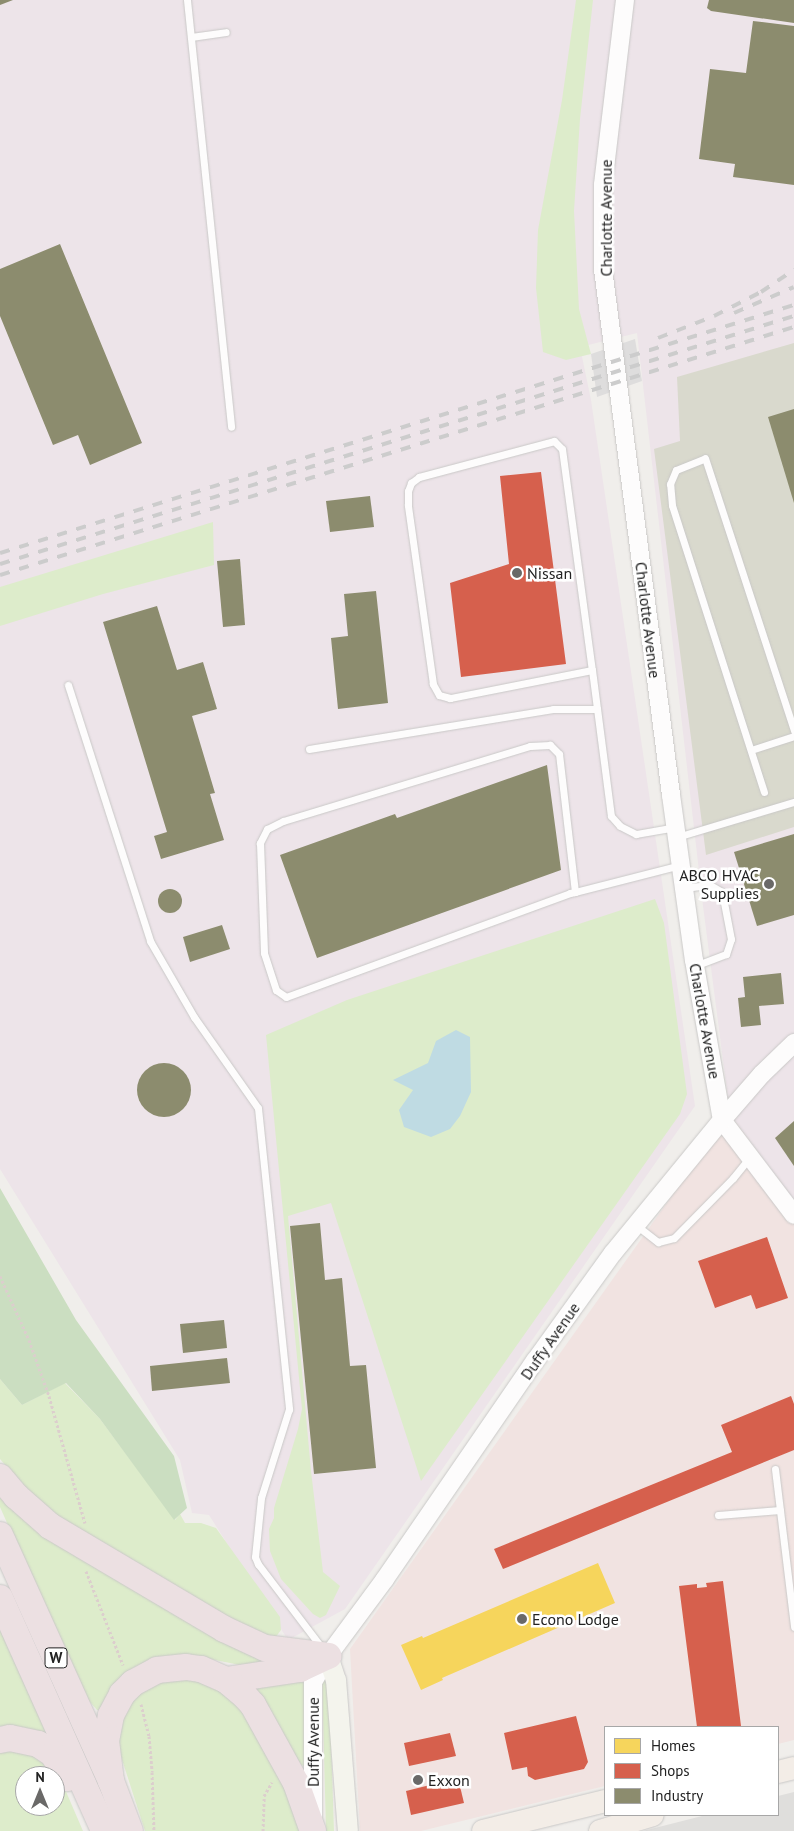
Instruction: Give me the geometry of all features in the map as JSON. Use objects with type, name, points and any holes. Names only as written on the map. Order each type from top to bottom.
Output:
[{"type":"highway","points":[[0,1476],[16,1496],[50,1526],[224,1629],[265,1648],[328,1656]]},
{"type":"highway","name":"W","points":[[0,1535],[111,1781],[130,1831]]},
{"type":"highway","name":"W","points":[[0,1598],[104,1831]]},
{"type":"highway","points":[[226,1680],[300,1669],[328,1656]]},
{"type":"highway","points":[[111,1781],[106,1741],[110,1715],[122,1694],[133,1683],[157,1670],[186,1667],[201,1669],[226,1680],[244,1695],[252,1705],[296,1783],[313,1831]]},
{"type":"highway","points":[[0,1740],[10,1738],[32,1742],[53,1754],[98,1831]]},
{"type":"main road","name":"Duffy Avenue","points":[[328,1656],[336,1680],[348,1831]]},
{"type":"main road","points":[[779,1772],[794,1768]]},
{"type":"main road","points":[[483,1831],[604,1801]]},
{"type":"main road","points":[[600,1831],[650,1816]]},
{"type":"street","name":"Charlotte Avenue","points":[[625,0],[603,185],[603,269],[680,865],[695,966],[722,1120],[794,1215]]},
{"type":"street","name":"Duffy Avenue","points":[[313,1831],[313,1682],[328,1656],[390,1573],[535,1361],[636,1225],[722,1120],[762,1074],[794,1043]]},
{"type":"lane","points":[[187,0],[231,427]]},
{"type":"lane","points":[[191,37],[226,32]]},
{"type":"lane","points":[[592,670],[450,698],[439,696],[433,684],[408,505],[408,491],[411,483],[419,478],[554,441],[562,449],[592,670],[611,816],[620,826],[636,834],[676,832],[794,802]]},
{"type":"lane","points":[[764,792],[672,505],[670,484],[676,470],[705,458],[794,731]]},
{"type":"lane","points":[[68,685],[150,941],[194,1017],[258,1108],[289,1409],[261,1498],[255,1557],[258,1564],[328,1656]]},
{"type":"lane","points":[[309,749],[553,710],[597,710]]},
{"type":"lane","points":[[751,750],[794,736]]},
{"type":"lane","points":[[575,892],[559,754],[550,745],[530,746],[284,820],[267,829],[260,843],[264,953],[276,990],[286,997],[575,892],[680,865]]},
{"type":"lane","points":[[684,888],[710,885],[722,892],[731,939],[726,954],[695,966]]},
{"type":"lane","points":[[636,1225],[658,1242],[674,1238],[733,1178],[750,1157]]},
{"type":"lane","points":[[776,1469],[794,1627]]},
{"type":"lane","points":[[718,1515],[780,1510]]},
{"type":"path","points":[[0,1276],[29,1340],[49,1396],[87,1529]]},
{"type":"path","points":[[86,1566],[86,1572],[124,1668]]},
{"type":"path","points":[[140,1702],[148,1736],[152,1772],[154,1831]]},
{"type":"path","points":[[263,1831],[264,1796],[275,1777]]},
{"type":"shaded area","points":[[0,0],[794,0],[794,1201],[730,1114],[703,906],[637,333],[580,347],[591,400],[695,1106],[345,1609],[288,1640],[209,1515],[192,1513],[180,1460],[0,1169]]},
{"type":"shaded area","points":[[794,343],[794,827],[706,855],[654,449],[680,441],[677,377]]},
{"type":"shaded area","points":[[730,1114],[794,1201],[794,1740],[779,1744],[779,1726],[604,1726],[604,1786],[421,1831],[360,1831],[350,1649]]},
{"type":"shaded area","points":[[794,1792],[794,1831],[643,1831],[702,1816],[779,1816],[779,1796]]},
{"type":"green space","points":[[576,0],[593,0],[580,119],[574,211],[579,309],[591,354],[566,360],[543,352],[536,288],[538,230],[562,100]]},
{"type":"green space","points":[[213,522],[214,565],[103,594],[0,626],[0,587]]},
{"type":"green space","points":[[655,899],[664,923],[687,1094],[680,1114],[421,1481],[331,1203],[288,1216],[311,1471],[323,1572],[340,1586],[326,1615],[320,1618],[313,1614],[281,1579],[270,1551],[269,1529],[274,1518],[274,1508],[298,1429],[302,1409],[266,1035],[347,1000]]},
{"type":"green space","points":[[0,1188],[76,1320],[174,1456],[187,1508],[174,1520],[100,1419],[66,1383],[22,1405],[0,1379]]},
{"type":"green space","points":[[0,1379],[22,1405],[65,1383],[100,1419],[175,1520],[180,1514],[185,1523],[201,1523],[216,1528],[280,1617],[281,1630],[275,1638],[263,1640],[74,1531],[38,1503],[0,1459]]},
{"type":"green space","points":[[0,1484],[282,1661],[240,1665],[210,1659],[103,1710],[97,1710],[83,1694],[0,1507]]},
{"type":"green space","points":[[0,1616],[58,1752],[0,1732]]},
{"type":"green space","points":[[177,1674],[230,1691],[286,1775],[301,1831],[145,1831],[116,1741],[130,1699]]},
{"type":"green space","points":[[322,1676],[329,1679],[334,1831],[326,1831]]},
{"type":"green space","points":[[304,1677],[307,1764],[304,1766],[301,1765],[255,1688]]},
{"type":"green space","points":[[0,1751],[39,1752],[52,1766],[15,1766],[15,1816],[65,1816],[65,1789],[83,1831],[0,1831]]},
{"type":"water","points":[[456,1030],[470,1037],[471,1092],[460,1116],[450,1129],[431,1137],[404,1127],[399,1110],[413,1090],[393,1080],[428,1063],[436,1041]]},
{"type":"pier","points":[[635,339],[642,381],[597,397],[591,354]]},
{"type":"building: Homes","name":"Econo Lodge","points":[[598,1563],[615,1603],[442,1678],[443,1680],[421,1690],[401,1645],[422,1636],[423,1638]]},
{"type":"building: Shops","name":"Nissan","points":[[541,472],[566,664],[461,677],[450,583],[509,564],[500,476]]},
{"type":"building: Shops","points":[[767,1237],[788,1298],[756,1309],[751,1295],[715,1308],[698,1261]]},
{"type":"building: Shops","points":[[791,1396],[794,1404],[794,1450],[503,1569],[494,1549],[732,1452],[721,1425]]},
{"type":"building: Shops","points":[[723,1581],[741,1726],[697,1726],[679,1586],[697,1584],[697,1588],[707,1587],[706,1583]]},
{"type":"building: Shops","points":[[576,1716],[588,1762],[584,1769],[535,1780],[528,1776],[527,1767],[512,1770],[504,1733]]},
{"type":"building: Shops","points":[[450,1733],[456,1756],[409,1766],[404,1743]]},
{"type":"building: Shops","points":[[458,1778],[464,1803],[411,1815],[406,1791]]},
{"type":"building: Industry","points":[[0,0],[13,0],[0,5]]},
{"type":"building: Industry","points":[[709,0],[794,0],[794,23],[711,11],[707,8]]},
{"type":"building: Industry","points":[[753,21],[794,26],[794,185],[733,177],[735,164],[699,159],[710,69],[746,73]]},
{"type":"building: Industry","points":[[60,244],[142,443],[90,465],[78,435],[53,445],[0,316],[0,269]]},
{"type":"building: Industry","points":[[794,409],[794,503],[768,417]]},
{"type":"building: Industry","points":[[370,496],[374,527],[330,532],[326,501]]},
{"type":"building: Industry","points":[[240,559],[245,625],[223,627],[217,561]]},
{"type":"building: Industry","points":[[376,591],[388,703],[338,709],[331,638],[348,636],[344,594]]},
{"type":"building: Industry","points":[[157,606],[177,670],[203,662],[217,709],[192,716],[215,793],[210,794],[224,840],[161,859],[154,836],[167,832],[103,622]]},
{"type":"building: Industry","points":[[547,765],[561,870],[317,958],[280,855],[395,814],[397,818]]},
{"type":"building: Industry","name":"ABCO HVAC Supplies","points":[[794,834],[794,915],[757,926],[734,852]]},
{"type":"building: Industry","points":[[170,889],[179,892],[182,901],[179,910],[170,913],[161,910],[158,901],[161,892]]},
{"type":"building: Industry","points":[[222,925],[230,949],[190,962],[183,937]]},
{"type":"building: Industry","points":[[781,973],[784,1004],[759,1006],[761,1025],[741,1027],[738,998],[745,997],[743,977]]},
{"type":"building: Industry","points":[[164,1063],[174,1065],[183,1071],[189,1080],[191,1090],[189,1100],[183,1109],[174,1115],[164,1117],[154,1115],[145,1109],[139,1100],[137,1090],[139,1080],[145,1071],[154,1065]]},
{"type":"building: Industry","points":[[794,1121],[794,1166],[775,1138]]},
{"type":"building: Industry","points":[[320,1223],[325,1280],[342,1278],[350,1366],[366,1365],[376,1468],[314,1474],[290,1226]]},
{"type":"building: Industry","points":[[224,1320],[227,1348],[183,1353],[180,1324]]},
{"type":"building: Industry","points":[[227,1358],[230,1383],[152,1391],[150,1366]]},
{"type":"railway","points":[[658,338],[714,316],[761,292],[794,270]]},
{"type":"railway","points":[[734,313],[794,287]]},
{"type":"railway","points":[[0,553],[794,305]]},
{"type":"railway","points":[[0,564],[794,316]]},
{"type":"railway","points":[[0,575],[794,327]]},
{"type":"place","name":"Nissan","points":[[517,573]]},
{"type":"place","name":"ABCO HVAC Supplies","points":[[769,884]]},
{"type":"place","name":"Econo Lodge","points":[[522,1619]]},
{"type":"place","name":"Exxon","points":[[418,1780]]}]
